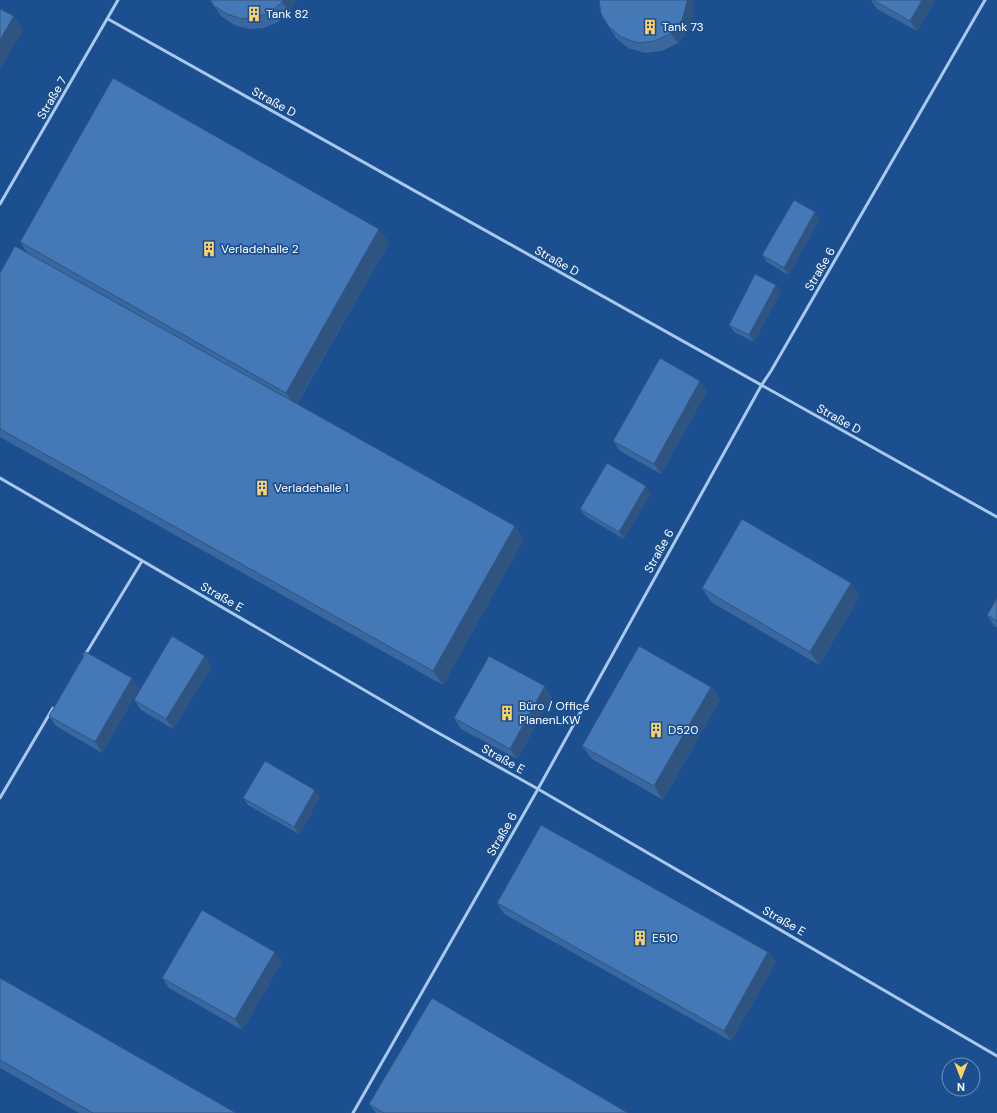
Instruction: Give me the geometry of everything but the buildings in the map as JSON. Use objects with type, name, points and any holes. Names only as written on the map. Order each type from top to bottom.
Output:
[{"type":"lane","name":"Straße 7","points":[[0,204],[118,0]]},
{"type":"lane","name":"Straße 6","points":[[353,1113],[538,789],[761,386],[775,365],[985,0]]},
{"type":"lane","name":"Straße D","points":[[108,19],[997,517]]},
{"type":"lane","name":"Straße E","points":[[0,478],[997,1056]]},
{"type":"lane","points":[[82,660],[142,561]]},
{"type":"lane","points":[[0,798],[57,702]]},
{"type":"place","name":"Tank 82","points":[[254,14]]},
{"type":"place","name":"Tank 73","points":[[650,27]]},
{"type":"place","name":"Verladehalle 2","points":[[209,249]]},
{"type":"place","name":"Verladehalle 1","points":[[262,488]]},
{"type":"place","name":"Büro / Office PlanenLKW","points":[[507,713]]},
{"type":"place","name":"D520","points":[[656,730]]},
{"type":"place","name":"E510","points":[[640,938]]}]
